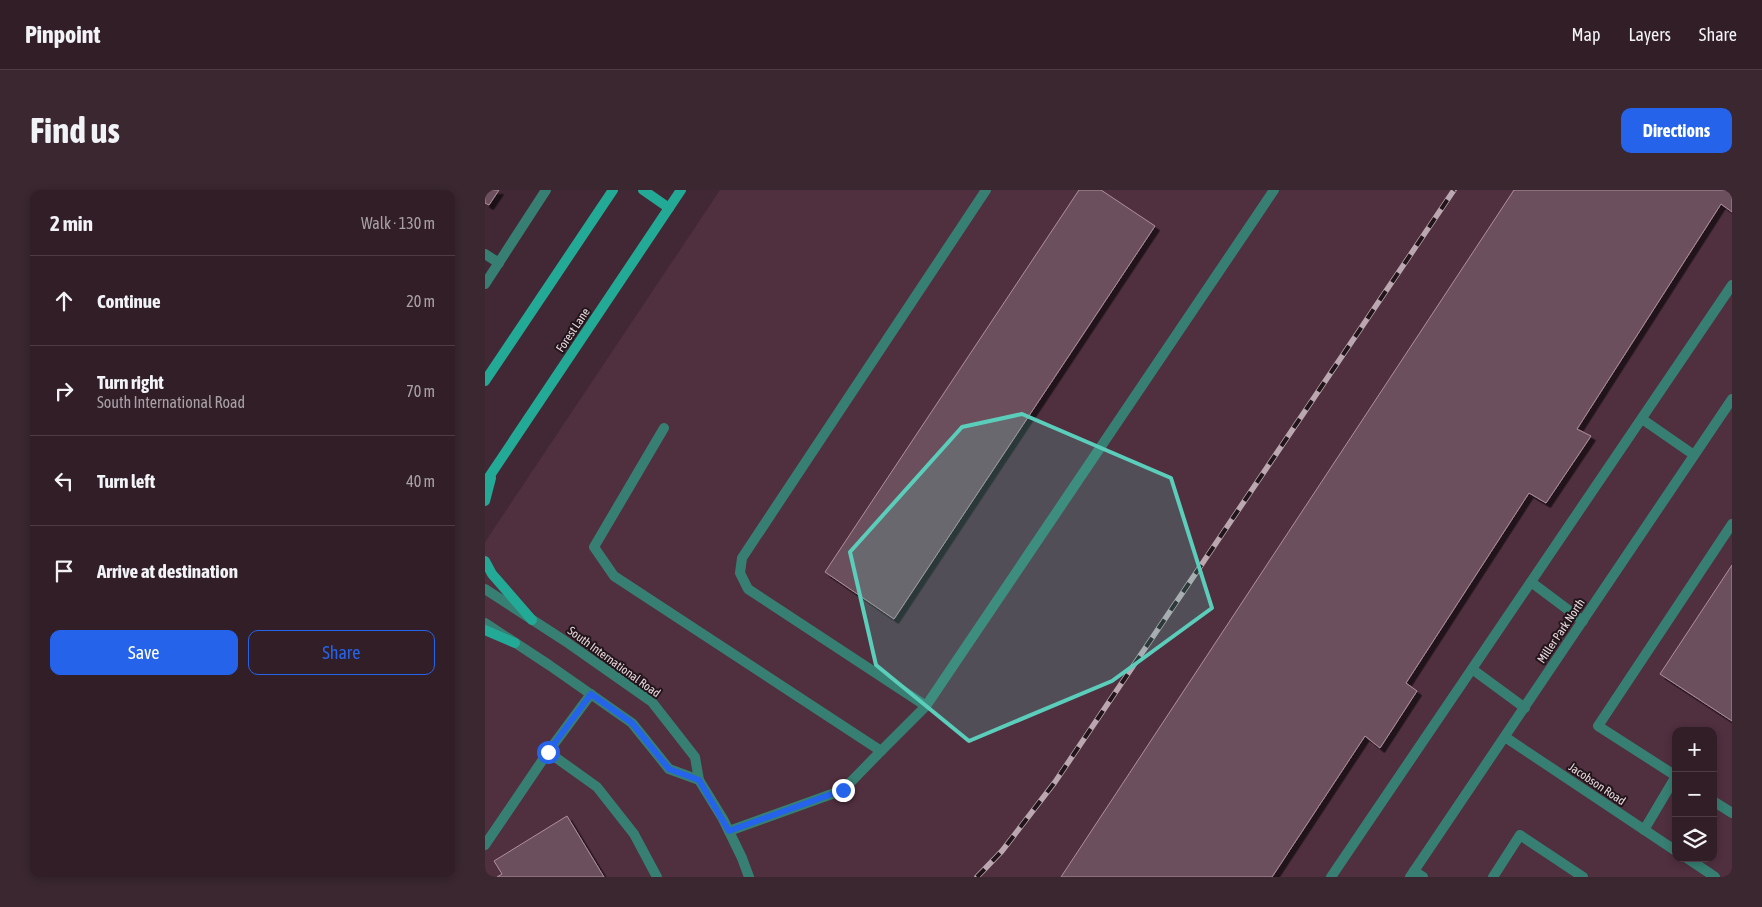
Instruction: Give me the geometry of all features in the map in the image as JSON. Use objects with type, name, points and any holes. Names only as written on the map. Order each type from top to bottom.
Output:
[{"type":"main road","points":[[485,381],[613,190]]},
{"type":"main road","points":[[643,190],[669,208]]},
{"type":"main road","name":"Forest Lane","points":[[485,483],[681,190]]},
{"type":"main road","points":[[485,501],[492,473]]},
{"type":"main road","points":[[485,561],[492,574],[532,620]]},
{"type":"main road","points":[[485,630],[515,643]]},
{"type":"street","points":[[485,284],[546,190]]},
{"type":"street","points":[[926,706],[748,588],[740,573],[742,558],[986,190]]},
{"type":"street","points":[[729,831],[843,790],[926,706],[1274,190]]},
{"type":"street","points":[[485,254],[499,262]]},
{"type":"street","points":[[1333,876],[1731,289]]},
{"type":"street","name":"Miller Park North","points":[[1415,875],[1505,737],[1732,399]]},
{"type":"street","points":[[1642,419],[1694,455]]},
{"type":"street","points":[[664,428],[594,547],[614,576],[881,751]]},
{"type":"street","points":[[1672,773],[1599,726],[1732,524]]},
{"type":"street","points":[[1531,582],[1583,621]]},
{"type":"street","name":"South International Road","points":[[485,589],[651,702],[695,757],[699,780],[729,831],[749,877]]},
{"type":"street","points":[[485,623],[632,723],[669,769],[699,780]]},
{"type":"street","points":[[1472,669],[1525,708]]},
{"type":"street","points":[[485,845],[548,752],[591,694]]},
{"type":"street","name":"Jacobson Road","points":[[1505,737],[1672,848]]},
{"type":"street","points":[[548,752],[597,787],[634,834],[657,877]]},
{"type":"street","points":[[1644,830],[1672,783]]},
{"type":"street","points":[[1717,804],[1732,813]]},
{"type":"street","points":[[1493,877],[1520,836],[1583,877]]},
{"type":"street","points":[[1693,862],[1715,877]]},
{"type":"highlighted area","points":[[1022,414],[1171,478],[1212,608],[1112,681],[969,741],[876,665],[850,552],[962,427]]},
{"type":"shaded area","points":[[720,190],[1732,190],[1732,877],[485,877],[485,542]]},
{"type":"building","points":[[485,190],[499,190],[489,205],[485,203]]},
{"type":"building","points":[[1079,190],[1101,190],[1155,226],[894,619],[825,572]]},
{"type":"building","points":[[1514,190],[1732,190],[1732,212],[1721,204],[1577,429],[1591,436],[1546,503],[1529,493],[1406,683],[1417,691],[1380,748],[1365,736],[1272,877],[1061,877]]},
{"type":"building","points":[[1732,565],[1732,721],[1660,674]]},
{"type":"building","points":[[567,816],[604,877],[497,877],[502,874],[494,861]]},
{"type":"railway","points":[[977,877],[1002,851],[1055,782],[1454,190]]},
{"type":"route","points":[[548,752],[591,694],[632,723],[669,769],[699,780],[729,831],[843,790]]}]
